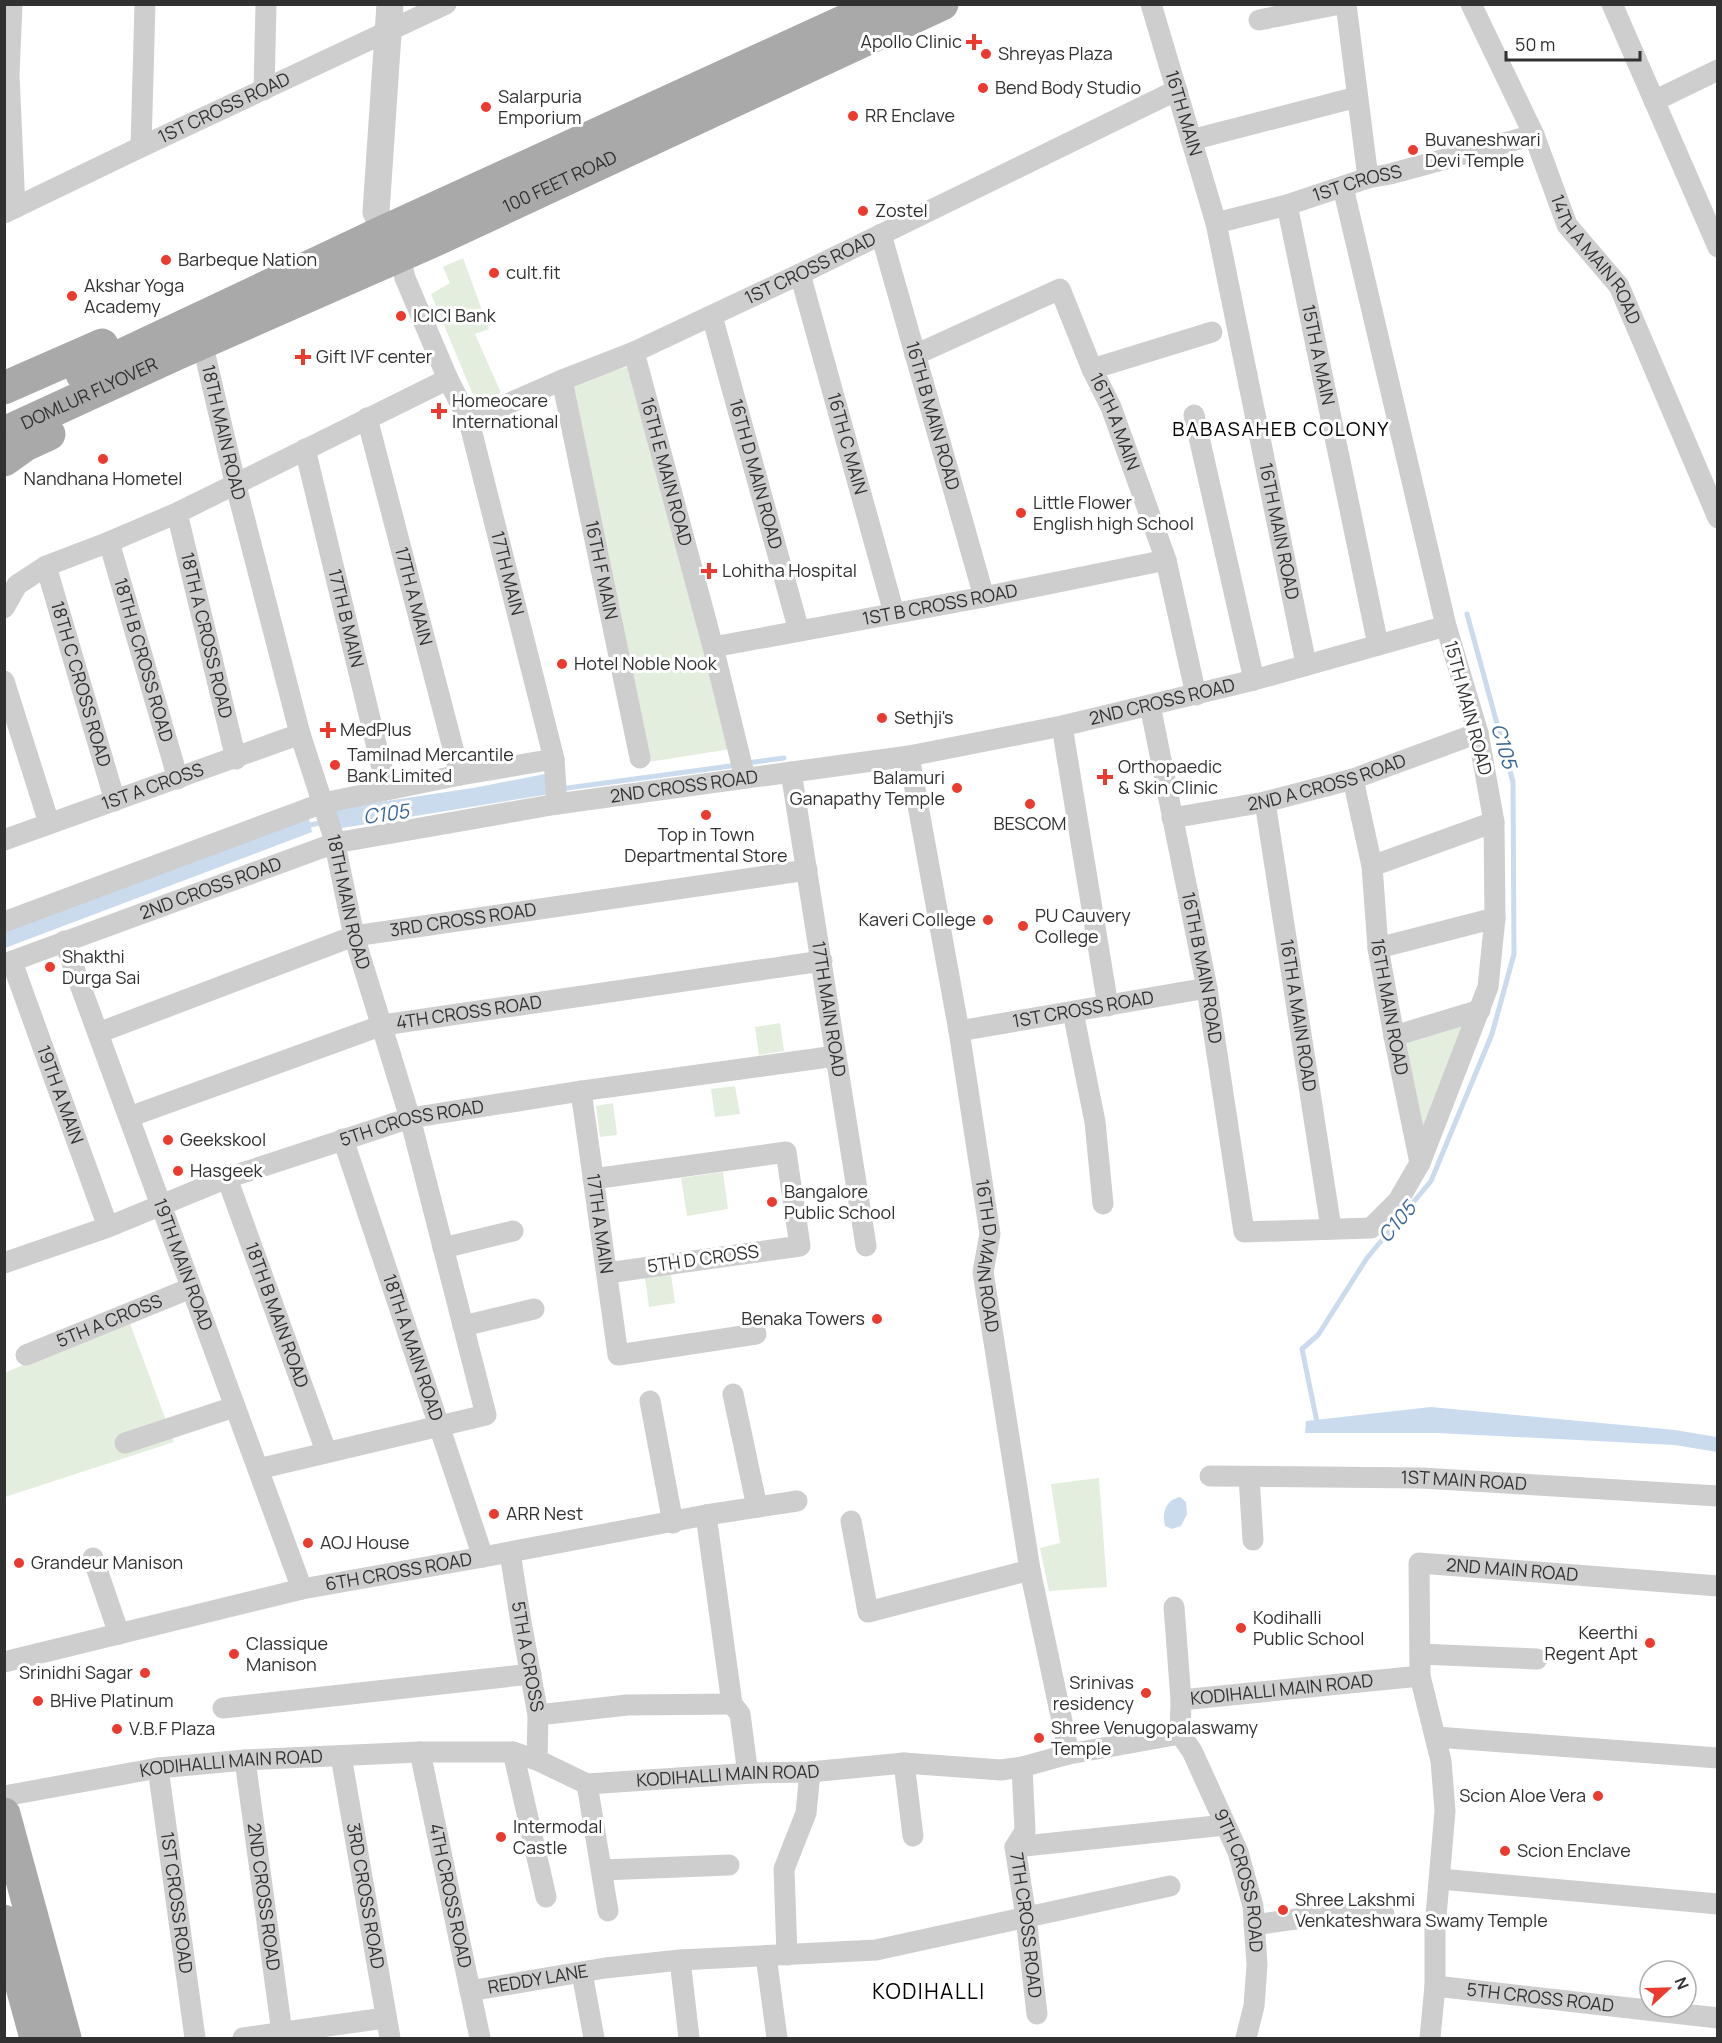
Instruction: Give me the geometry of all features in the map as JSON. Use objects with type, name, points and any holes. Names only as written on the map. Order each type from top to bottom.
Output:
[{"type":"main road","name":"100 FEET ROAD","points":[[400,247],[882,4]]},
{"type":"main road","name":"100 FEET ROAD","points":[[182,343],[942,4]]},
{"type":"main road","points":[[4,388],[135,331],[182,343]]},
{"type":"main road","name":"DOMLUR FLYOVER","points":[[5,434],[182,343]]},
{"type":"main road","points":[[4,1814],[65,2038]]},
{"type":"main road","points":[[4,1921],[36,2038]]},
{"type":"street","points":[[10,211],[9,75],[12,4]]},
{"type":"street","points":[[141,147],[145,4]]},
{"type":"street","points":[[264,90],[266,4]]},
{"type":"street","name":"1ST CROSS ROAD","points":[[10,211],[264,90],[396,16],[446,4]]},
{"type":"street","name":"16TH MAIN","points":[[1151,4],[1216,223]]},
{"type":"street","points":[[1259,20],[1340,4]]},
{"type":"street","points":[[1346,4],[1368,178]]},
{"type":"street","name":"14TH A MAIN ROAD","points":[[1471,4],[1534,135],[1567,225],[1619,286],[1718,518]]},
{"type":"street","points":[[1612,4],[1718,247]]},
{"type":"street","points":[[4,608],[17,585],[46,566],[177,513],[235,482],[448,379],[400,247],[376,212],[396,16]]},
{"type":"street","points":[[1654,101],[1718,70]]},
{"type":"street","name":"1ST CROSS ROAD","points":[[469,421],[562,380],[634,352],[712,316],[1177,90]]},
{"type":"street","points":[[1191,140],[1357,97]]},
{"type":"street","name":"1ST CROSS","points":[[1216,223],[1287,205],[1368,178],[1534,135]]},
{"type":"street","name":"15TH MAIN ROAD","points":[[1244,1232],[1371,1227],[1398,1201],[1420,1163],[1488,987],[1495,918],[1494,822],[1478,733],[1446,626],[1343,187]]},
{"type":"street","name":"15TH A MAIN","points":[[1287,205],[1378,645]]},
{"type":"street","name":"16TH MAIN ROAD","points":[[1216,223],[1306,664]]},
{"type":"street","name":"16TH B MAIN ROAD","points":[[881,234],[984,597]]},
{"type":"street","name":"16TH C MAIN","points":[[800,274],[894,613]]},
{"type":"street","name":"16TH A MAIN","points":[[915,355],[1060,290],[1092,369],[1111,407],[1166,560],[1196,695]]},
{"type":"street","name":"16TH D MAIN ROAD","points":[[712,316],[799,631]]},
{"type":"street","points":[[1092,369],[1212,332]]},
{"type":"street","name":"18TH MAIN ROAD","points":[[182,343],[235,482],[300,734],[334,839],[354,936],[410,1118],[486,1415],[439,1424]]},
{"type":"street","name":"16TH E MAIN ROAD","points":[[634,352],[713,647],[741,764]]},
{"type":"street","name":"17TH MAIN","points":[[448,379],[469,421],[555,765]]},
{"type":"street","name":"16TH F MAIN","points":[[562,380],[640,758]]},
{"type":"street","points":[[1194,415],[1254,680]]},
{"type":"street","name":"17TH A MAIN","points":[[367,418],[460,775]]},
{"type":"street","name":"17TH B MAIN","points":[[304,448],[387,789]]},
{"type":"street","name":"18TH A CROSS ROAD","points":[[177,513],[236,759]]},
{"type":"street","name":"18TH B CROSS ROAD","points":[[109,542],[178,779]]},
{"type":"street","name":"1ST B CROSS ROAD","points":[[713,647],[984,597],[1166,560]]},
{"type":"street","name":"18TH C CROSS ROAD","points":[[46,566],[115,801]]},
{"type":"street","name":"2ND CROSS ROAD","points":[[8,963],[334,839],[741,764],[791,772],[909,756],[1062,726],[1196,695],[1446,626]]},
{"type":"street","points":[[4,681],[49,824]]},
{"type":"street","name":"16TH B MAIN ROAD","points":[[1150,705],[1208,988],[1244,1232]]},
{"type":"street","points":[[1062,726],[1108,1006]]},
{"type":"street","name":"2ND A CROSS ROAD","points":[[1172,818],[1265,802],[1353,779],[1478,733]]},
{"type":"street","name":"1ST A CROSS","points":[[4,840],[236,759],[300,734]]},
{"type":"street","name":"16TH D MAIN ROAD","points":[[909,756],[959,1031],[990,1234],[983,1272],[1030,1570],[1069,1754]]},
{"type":"street","points":[[4,922],[324,805],[387,789],[460,775],[555,765],[557,799]]},
{"type":"street","name":"17TH MAIN ROAD","points":[[791,772],[866,1246]]},
{"type":"street","name":"16TH MAIN ROAD","points":[[1353,779],[1372,866],[1378,948],[1420,1163]]},
{"type":"street","name":"16TH A MAIN ROAD","points":[[1265,802],[1331,1228]]},
{"type":"street","points":[[1372,866],[1494,822]]},
{"type":"street","name":"3RD CROSS ROAD","points":[[98,1033],[354,936],[807,870]]},
{"type":"street","points":[[1378,948],[1495,918]]},
{"type":"street","name":"19TH MAIN ROAD","points":[[64,941],[302,1588]]},
{"type":"street","name":"4TH CROSS ROAD","points":[[129,1118],[383,1025],[822,961]]},
{"type":"street","name":"19TH A MAIN","points":[[8,963],[108,1227]]},
{"type":"street","name":"1ST CROSS ROAD","points":[[959,1031],[1208,988]]},
{"type":"street","points":[[1394,1036],[1480,1010]]},
{"type":"street","points":[[1073,1012],[1095,1122],[1103,1204]]},
{"type":"street","name":"5TH CROSS ROAD","points":[[4,1263],[108,1227],[227,1178],[410,1118],[582,1091],[836,1056]]},
{"type":"street","name":"17TH A MAIN","points":[[582,1091],[618,1355],[756,1334]]},
{"type":"street","name":"18TH A MAIN ROAD","points":[[343,1139],[483,1557]]},
{"type":"street","name":"5TH D CROSS","points":[[593,1179],[786,1152],[800,1246],[607,1273]]},
{"type":"street","name":"18TH B MAIN ROAD","points":[[227,1178],[326,1451]]},
{"type":"street","points":[[443,1248],[513,1231]]},
{"type":"street","name":"5TH A CROSS","points":[[26,1355],[191,1288]]},
{"type":"street","points":[[463,1326],[534,1310]]},
{"type":"street","points":[[733,1394],[757,1507]]},
{"type":"street","points":[[650,1401],[674,1523]]},
{"type":"street","points":[[125,1443],[234,1407]]},
{"type":"street","points":[[258,1468],[439,1424]]},
{"type":"street","name":"1ST MAIN ROAD","points":[[1210,1476],[1422,1478],[1718,1496]]},
{"type":"street","points":[[1249,1477],[1253,1540]]},
{"type":"street","name":"6TH CROSS ROAD","points":[[4,1662],[302,1588],[674,1523],[706,1515],[797,1501]]},
{"type":"street","points":[[706,1515],[732,1704],[740,1714],[747,1767],[753,1773]]},
{"type":"street","points":[[851,1521],[868,1612],[1030,1570]]},
{"type":"street","name":"5TH A CROSS","points":[[510,1552],[538,1715],[537,1760]]},
{"type":"street","points":[[93,1558],[119,1634]]},
{"type":"street","name":"2ND MAIN ROAD","points":[[1430,2038],[1435,1986],[1435,1928],[1445,1811],[1443,1776],[1436,1737],[1420,1676],[1419,1563],[1718,1586]]},
{"type":"street","points":[[1174,1607],[1181,1700]]},
{"type":"street","points":[[1420,1654],[1537,1659]]},
{"type":"street","points":[[223,1708],[531,1674]]},
{"type":"street","name":"KODIHALLI MAIN ROAD","points":[[4,1796],[158,1768],[245,1760],[420,1752],[513,1752],[537,1760],[586,1784],[753,1773],[810,1772],[904,1763],[1001,1770],[1022,1767],[1069,1754],[1180,1734],[1181,1700],[1420,1676]]},
{"type":"street","points":[[538,1715],[627,1704],[732,1704]]},
{"type":"street","name":"9TH CROSS ROAD","points":[[1180,1734],[1192,1751],[1238,1852],[1252,1906],[1257,1965],[1254,2006],[1246,2038]]},
{"type":"street","points":[[1436,1737],[1718,1758]]},
{"type":"street","name":"4TH CROSS ROAD","points":[[420,1752],[480,2038]]},
{"type":"street","points":[[513,1752],[546,1897]]},
{"type":"street","name":"3RD CROSS ROAD","points":[[341,1756],[390,2038]]},
{"type":"street","name":"2ND CROSS ROAD","points":[[245,1760],[282,2033]]},
{"type":"street","points":[[904,1763],[914,1836]]},
{"type":"street","name":"7TH CROSS ROAD","points":[[1022,1767],[1025,1831],[1015,1846],[1037,2014]]},
{"type":"street","name":"1ST CROSS ROAD","points":[[158,1768],[195,2038]]},
{"type":"street","points":[[777,2038],[777,1956],[784,1869],[806,1813],[810,1772]]},
{"type":"street","points":[[586,1784],[608,1911]]},
{"type":"street","points":[[1015,1846],[1225,1825]]},
{"type":"street","points":[[602,1870],[729,1865]]},
{"type":"street","points":[[1440,1879],[1718,1904]]},
{"type":"street","name":"REDDY LANE","points":[[470,1991],[605,1968],[680,1960],[876,1950],[1170,1886]]},
{"type":"street","points":[[1254,1925],[1331,1914],[1384,1914]]},
{"type":"street","points":[[680,1960],[689,2038]]},
{"type":"street","points":[[582,1973],[594,2038]]},
{"type":"street","name":"5TH CROSS ROAD","points":[[1435,1986],[1718,2018]]},
{"type":"street","points":[[243,2038],[385,2018]]},
{"type":"green space","points":[[463,258],[489,329],[475,334],[501,393],[476,402],[431,294],[450,283],[443,267]]},
{"type":"green space","points":[[632,365],[731,749],[642,763],[570,386]]},
{"type":"green space","points":[[1467,1020],[1417,1150],[1398,1041]]},
{"type":"green space","points":[[780,1023],[784,1051],[759,1055],[755,1027]]},
{"type":"green space","points":[[735,1086],[740,1114],[715,1117],[711,1089]]},
{"type":"green space","points":[[613,1103],[617,1135],[600,1137],[596,1106]]},
{"type":"green space","points":[[723,1172],[728,1209],[687,1216],[681,1178]]},
{"type":"green space","points":[[671,1274],[675,1303],[649,1307],[645,1278]]},
{"type":"green space","points":[[129,1321],[174,1442],[5,1497],[4,1373]]},
{"type":"green space","points":[[1099,1478],[1107,1587],[1049,1591],[1040,1548],[1060,1543],[1051,1484]]},
{"type":"water","points":[[545,774],[550,794],[336,829],[333,809],[473,788]]},
{"type":"water","points":[[308,814],[312,832],[5,948],[4,930]]},
{"type":"water","points":[[1431,1407],[1675,1430],[1717,1437],[1717,1452],[1675,1445],[1438,1433],[1305,1433],[1306,1421]]},
{"type":"water","points":[[1180,1497],[1186,1502],[1187,1514],[1181,1526],[1172,1529],[1165,1526],[1164,1512],[1171,1501]]},
{"type":"waterway","name":"C105","points":[[1318,1427],[1302,1349],[1318,1335],[1367,1258],[1431,1181],[1492,1034],[1514,954],[1513,782],[1467,614]]},
{"type":"waterway","name":"C105","points":[[747,763],[784,758]]},
{"type":"waterway","name":"C105","points":[[560,789],[738,765]]},
{"type":"waterway","name":"C105","points":[[305,826],[325,822]]},
{"type":"place","name":"Apollo Clinic","points":[[974,42]]},
{"type":"place","name":"Shreyas Plaza","points":[[986,54]]},
{"type":"place","name":"Bend Body Studio","points":[[983,88]]},
{"type":"place","name":"Salarpuria Emporium","points":[[486,107]]},
{"type":"place","name":"RR Enclave","points":[[853,116]]},
{"type":"place","name":"Buvaneshwari Devi Temple","points":[[1413,150]]},
{"type":"place","name":"Zostel","points":[[863,211]]},
{"type":"place","name":"Barbeque Nation","points":[[166,260]]},
{"type":"place","name":"cult.fit","points":[[494,273]]},
{"type":"place","name":"Akshar Yoga Academy","points":[[72,296]]},
{"type":"place","name":"ICICI Bank","points":[[401,316]]},
{"type":"place","name":"Gift IVF center","points":[[303,357]]},
{"type":"place","name":"Homeocare International","points":[[439,411]]},
{"type":"place","name":"Nandhana Hometel","points":[[103,459]]},
{"type":"place","name":"Little Flower English high School","points":[[1021,513]]},
{"type":"place","name":"Lohitha Hospital","points":[[709,571]]},
{"type":"place","name":"Hotel Noble Nook","points":[[562,664]]},
{"type":"place","name":"Sethji's","points":[[882,718]]},
{"type":"place","name":"MedPlus","points":[[328,730]]},
{"type":"place","name":"Tamilnad Mercantile Bank Limited","points":[[335,765]]},
{"type":"place","name":"Orthopaedic & Skin Clinic","points":[[1105,777]]},
{"type":"place","name":"Balamuri Ganapathy Temple","points":[[957,788]]},
{"type":"place","name":"BESCOM","points":[[1030,804]]},
{"type":"place","name":"Top in Town Departmental Store","points":[[706,815]]},
{"type":"place","name":"Kaveri College","points":[[988,920]]},
{"type":"place","name":"PU Cauvery College","points":[[1023,926]]},
{"type":"place","name":"Shakthi Durga Sai","points":[[50,967]]},
{"type":"place","name":"Geekskool","points":[[168,1140]]},
{"type":"place","name":"Hasgeek","points":[[178,1171]]},
{"type":"place","name":"Bangalore Public School","points":[[772,1202]]},
{"type":"place","name":"Benaka Towers","points":[[877,1319]]},
{"type":"place","name":"ARR Nest","points":[[494,1514]]},
{"type":"place","name":"AOJ House","points":[[308,1543]]},
{"type":"place","name":"Grandeur Manison","points":[[19,1563]]},
{"type":"place","name":"Kodihalli Public School","points":[[1241,1628]]},
{"type":"place","name":"Keerthi Regent Apt","points":[[1650,1643]]},
{"type":"place","name":"Classique Manison","points":[[234,1654]]},
{"type":"place","name":"Srinidhi Sagar","points":[[145,1673]]},
{"type":"place","name":"Srinivas residency","points":[[1146,1693]]},
{"type":"place","name":"BHive Platinum","points":[[38,1701]]},
{"type":"place","name":"V.B.F Plaza","points":[[117,1729]]},
{"type":"place","name":"Shree Venugopalaswamy Temple","points":[[1039,1738]]},
{"type":"place","name":"Scion Aloe Vera","points":[[1598,1796]]},
{"type":"place","name":"Intermodal Castle","points":[[501,1837]]},
{"type":"place","name":"Scion Enclave","points":[[1505,1851]]},
{"type":"place","name":"Shree Lakshmi Venkateshwara Swamy Temple","points":[[1283,1910]]},
{"type":"district","name":"BABASAHEB COLONY","points":[[1281,429]]},
{"type":"district","name":"KODIHALLI","points":[[929,1992]]}]
